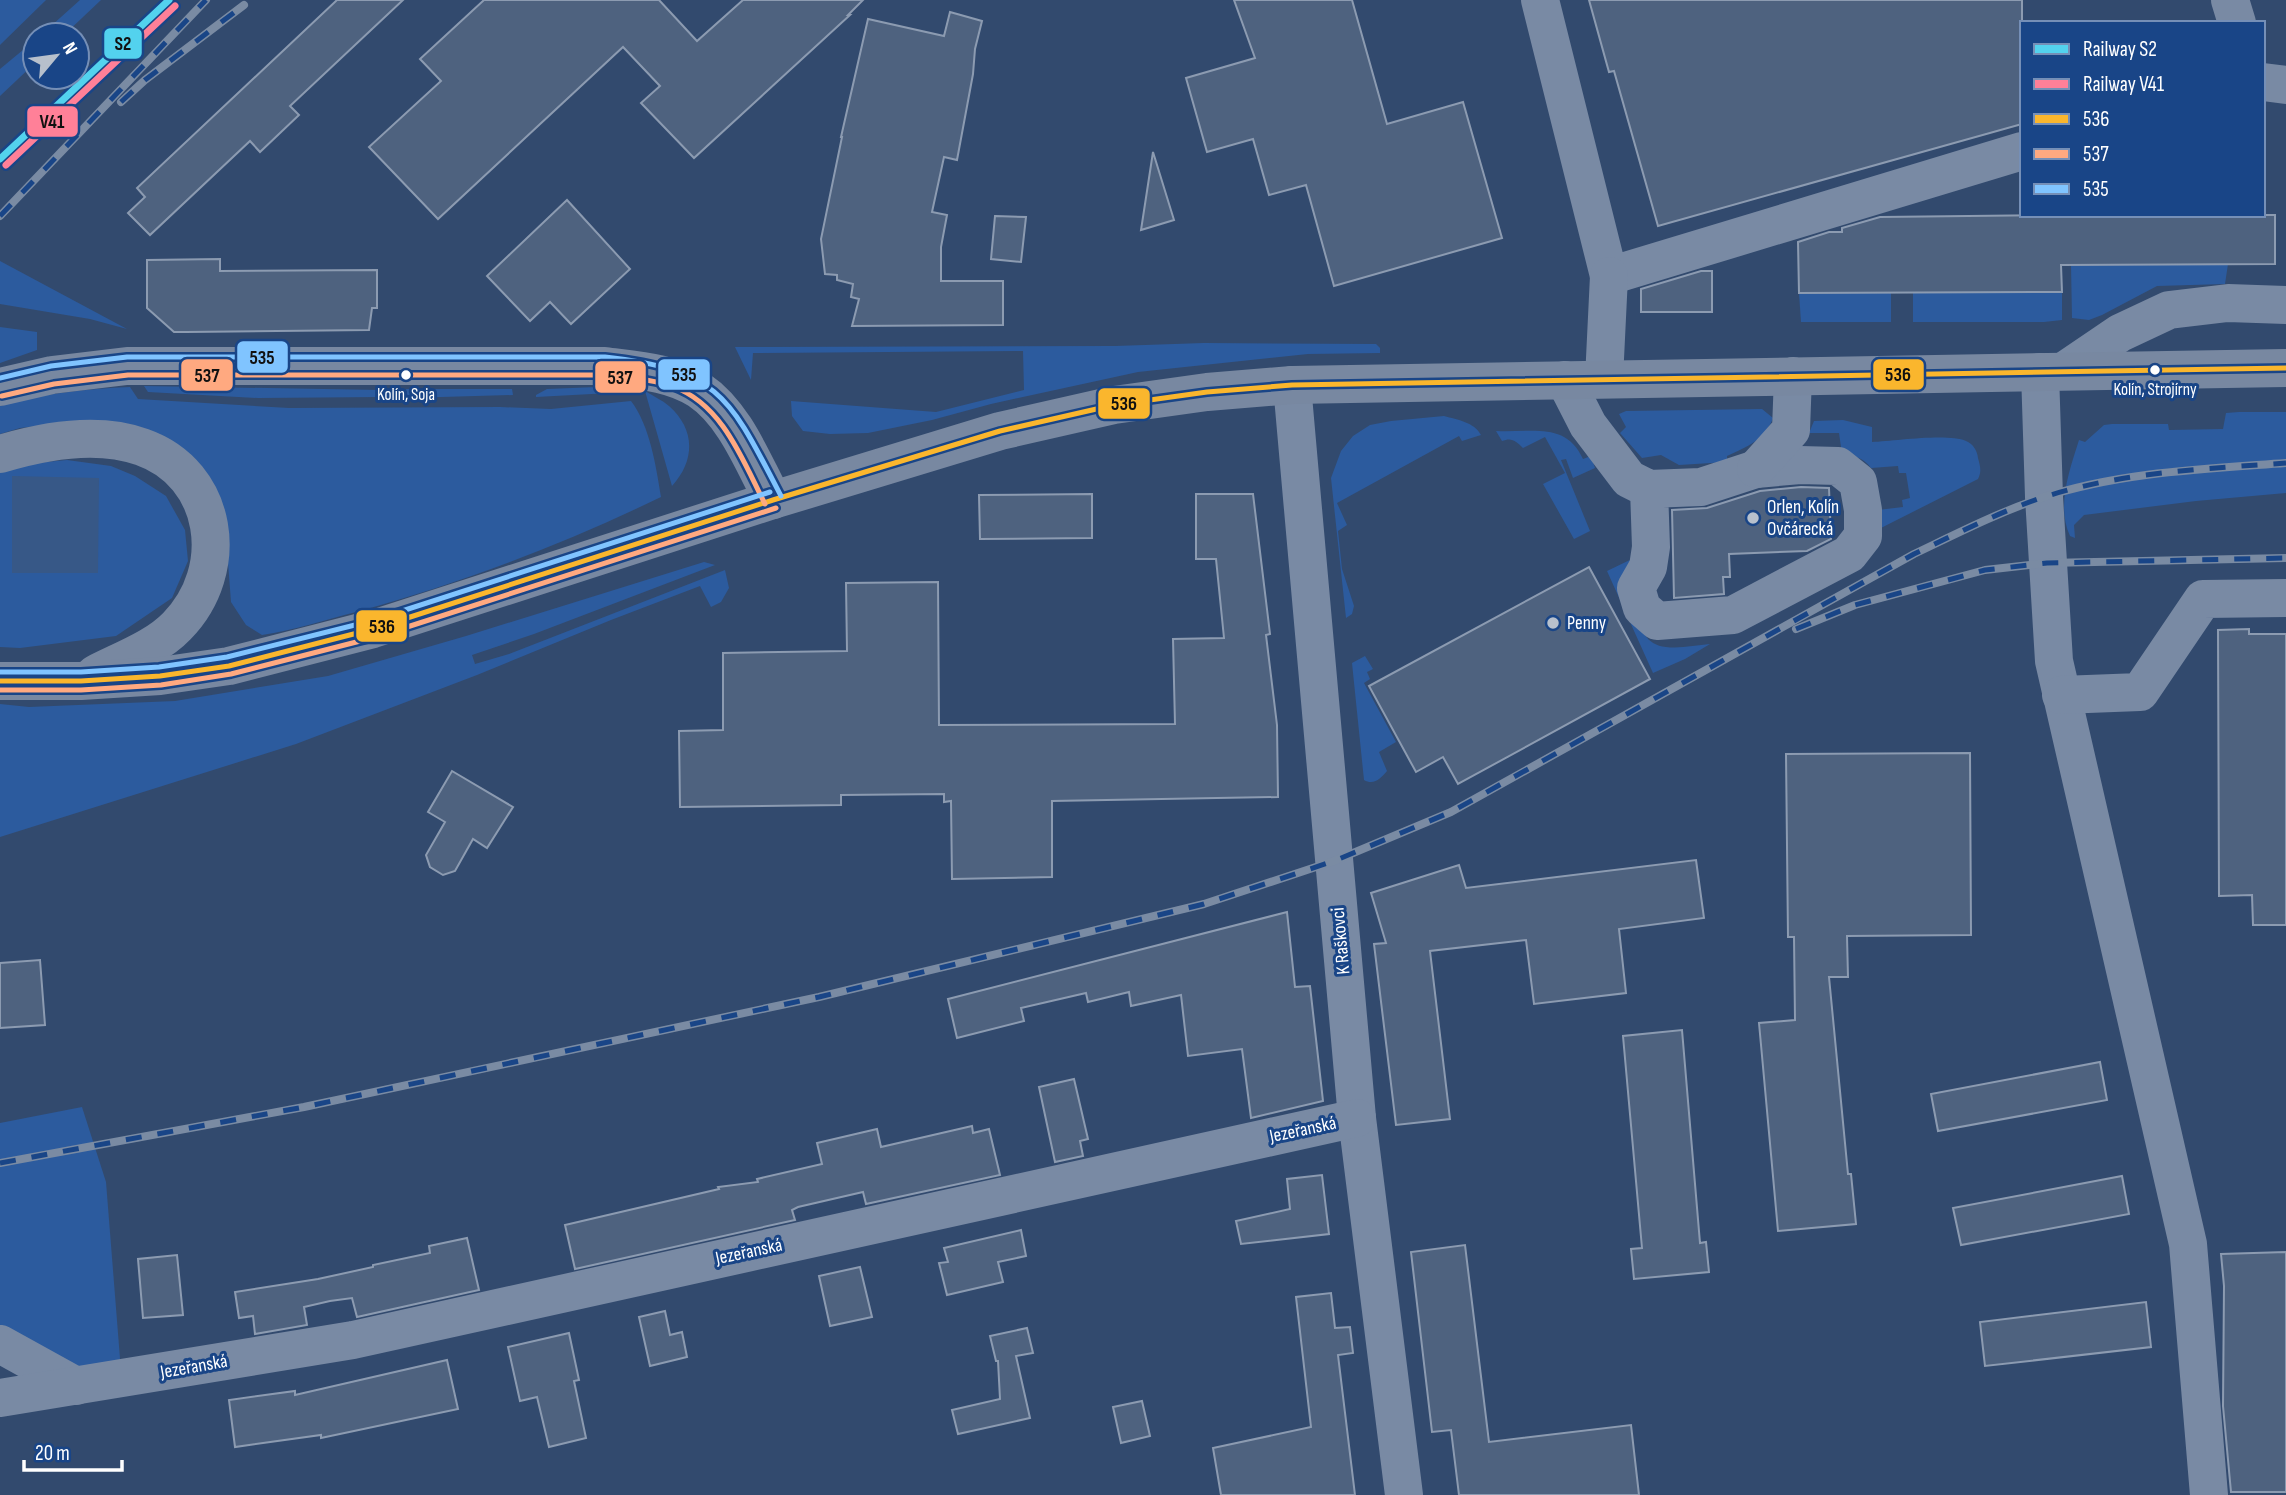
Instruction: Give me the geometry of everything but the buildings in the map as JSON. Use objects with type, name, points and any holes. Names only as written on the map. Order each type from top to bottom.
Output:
[{"type":"main road","points":[[0,387],[52,375],[127,366],[605,366],[640,370],[671,377],[698,389],[718,405],[735,429],[773,500]]},
{"type":"main road","points":[[3,681],[81,681],[160,676],[218,668],[304,648],[373,629],[773,500],[1000,431],[1089,411],[1207,392],[1292,385],[2286,368]]},
{"type":"main road","points":[[0,454],[63,441],[105,440],[142,447],[173,463],[193,484],[205,509],[211,539],[210,568],[198,599],[177,626],[150,646],[81,681]]},
{"type":"street","points":[[1540,0],[1609,276],[1604,379]]},
{"type":"street","points":[[2230,0],[2236,21]]},
{"type":"street","points":[[2265,82],[2286,85]]},
{"type":"street","points":[[1609,276],[2020,152]]},
{"type":"street","points":[[2209,1495],[2188,1244],[2054,661],[2049,587],[2052,372],[2120,333],[2169,310],[2228,303],[2286,305]]},
{"type":"street","points":[[1756,469],[1791,430],[1793,376]]},
{"type":"street","points":[[1565,380],[1588,425],[1629,480],[1649,489],[1700,486],[1756,469],[1800,465],[1838,466],[1858,482],[1863,510],[1863,536],[1849,554],[1733,615],[1657,621],[1642,608],[1636,588],[1648,567],[1651,547],[1649,489]]},
{"type":"street","name":"K Raškovci","points":[[1292,385],[1357,1118],[1404,1495]]},
{"type":"street","points":[[2062,695],[2140,692],[2203,599],[2286,598]]},
{"type":"street","name":"Jezeřanská","points":[[0,1398],[354,1340],[1357,1118]]},
{"type":"street","points":[[0,1344],[76,1386]]},
{"type":"shaded area","points":[[0,0],[46,0],[25,21],[21,21],[21,24],[0,45]]},
{"type":"shaded area","points":[[80,0],[101,0],[79,21],[57,21]]},
{"type":"shaded area","points":[[21,52],[21,76],[0,96],[0,69]]},
{"type":"shaded area","points":[[0,261],[127,329],[90,319],[0,304]]},
{"type":"shaded area","points":[[2228,264],[2225,284],[2157,286],[2089,320],[2072,318],[2071,265]]},
{"type":"shaded area","points":[[2062,292],[2062,320],[1913,322],[1913,293]]},
{"type":"shaded area","points":[[1799,293],[1891,293],[1891,322],[1801,322]]},
{"type":"shaded area","points":[[0,327],[37,332],[37,350],[0,363]]},
{"type":"shaded area","points":[[1204,343],[1376,344],[1380,353],[1308,354],[1138,372],[868,433],[830,434],[803,431],[792,416],[791,401],[936,412],[1024,390],[1023,351],[753,353],[751,380],[735,347],[1115,346]]},
{"type":"shaded area","points":[[144,386],[381,390],[382,397],[258,398],[148,392]]},
{"type":"shaded area","points":[[130,387],[138,399],[289,408],[551,409],[631,401],[648,434],[661,497],[549,547],[473,576],[356,612],[262,635],[246,625],[231,602],[224,509],[203,471],[71,422],[20,428],[0,434],[0,406],[65,392]]},
{"type":"shaded area","points":[[628,387],[629,392],[536,397],[547,389]]},
{"type":"shaded area","points":[[406,389],[512,389],[513,395],[407,398]]},
{"type":"shaded area","points":[[645,391],[678,415],[688,435],[685,466],[672,486]]},
{"type":"shaded area","points":[[1762,409],[1773,418],[1770,426],[1755,442],[1727,456],[1727,462],[1679,465],[1661,455],[1642,458],[1620,433],[1626,427],[1619,414],[1626,411]]},
{"type":"shaded area","points":[[2286,412],[2286,493],[2084,515],[2074,525],[2075,538],[2070,536],[2064,500],[2079,440],[2085,442],[2104,425],[2112,424],[2168,424],[2169,430],[2223,429],[2226,413]]},
{"type":"shaded area","points":[[1444,416],[1470,424],[1481,435],[1462,441],[1459,436],[1337,503],[1347,525],[1338,531],[1342,569],[1354,606],[1352,614],[1346,618],[1331,478],[1341,451],[1353,436],[1370,425]]},
{"type":"shaded area","points":[[1843,420],[1872,427],[1872,442],[1934,438],[1966,441],[1977,452],[1980,468],[1978,479],[1879,529],[1878,510],[1903,507],[1902,500],[1910,498],[1906,473],[1899,473],[1898,466],[1871,468],[1861,459],[1842,454],[1839,433],[1809,433],[1814,421]]},
{"type":"shaded area","points":[[1496,431],[1557,434],[1576,447],[1583,459],[1591,456],[1595,468],[1573,478],[1566,459],[1561,460],[1590,531],[1574,539],[1543,484],[1565,473],[1545,437],[1523,448],[1514,440],[1502,441]]},
{"type":"shaded area","points":[[67,460],[111,466],[135,476],[166,496],[185,530],[188,561],[172,598],[116,636],[20,648],[0,647],[0,472],[26,464]]},
{"type":"shaded area","points":[[12,476],[99,478],[98,573],[12,573]]},
{"type":"shaded area","points":[[1634,558],[1636,611],[1645,635],[1654,643],[1666,647],[1710,644],[1653,673],[1607,571]]},
{"type":"shaded area","points":[[704,562],[715,565],[472,655],[475,664],[509,654],[725,570],[729,588],[721,602],[711,607],[700,586],[296,744],[0,837],[0,704],[29,707],[175,701],[328,676]]},
{"type":"shaded area","points":[[1365,656],[1373,669],[1367,672],[1370,679],[1364,683],[1396,742],[1379,752],[1387,771],[1374,782],[1364,780],[1352,663]]},
{"type":"shaded area","points":[[82,1107],[106,1182],[121,1371],[89,1374],[0,1327],[0,1123]]},
{"type":"railway","points":[[0,216],[206,0]]},
{"type":"railway","points":[[121,102],[145,80],[244,5]]},
{"type":"railway","points":[[0,1163],[304,1107],[819,997],[1204,904],[1334,861],[1451,812],[1914,554],[2008,510],[2101,482],[2193,470],[2286,463]]},
{"type":"railway","points":[[1796,629],[1855,605],[1985,570],[2047,563],[2286,558]]},
{"type":"rail line","name":"S2","points":[[0,159],[169,0]]},
{"type":"rail line","name":"V41","points":[[6,165],[175,6]]},
{"type":"transit line","name":"535","points":[[0,378],[51,366],[127,357],[605,357],[674,370],[698,381],[717,395],[733,412],[748,435],[781,496]]},
{"type":"transit line","name":"536","points":[[0,681],[81,681],[160,676],[229,666],[373,629],[773,500],[1000,431],[1114,405],[1207,392],[1292,385],[2286,368]]},
{"type":"transit line","name":"537","points":[[2,396],[54,384],[128,375],[604,375],[640,379],[674,387],[691,395],[706,407],[730,436],[765,504]]},
{"type":"transit line","name":"535","points":[[0,672],[81,672],[159,667],[227,657],[371,621],[770,492]]},
{"type":"transit line","name":"537","points":[[0,690],[81,690],[161,685],[231,674],[376,637],[776,508]]},
{"type":"place","name":"Kolín, Strojírny","points":[[2155,370]]},
{"type":"place","name":"Kolín, Soja","points":[[406,375]]},
{"type":"place","name":"Orlen, Kolín Ovčárecká","points":[[1753,518]]},
{"type":"place","name":"Penny","points":[[1553,623]]}]
